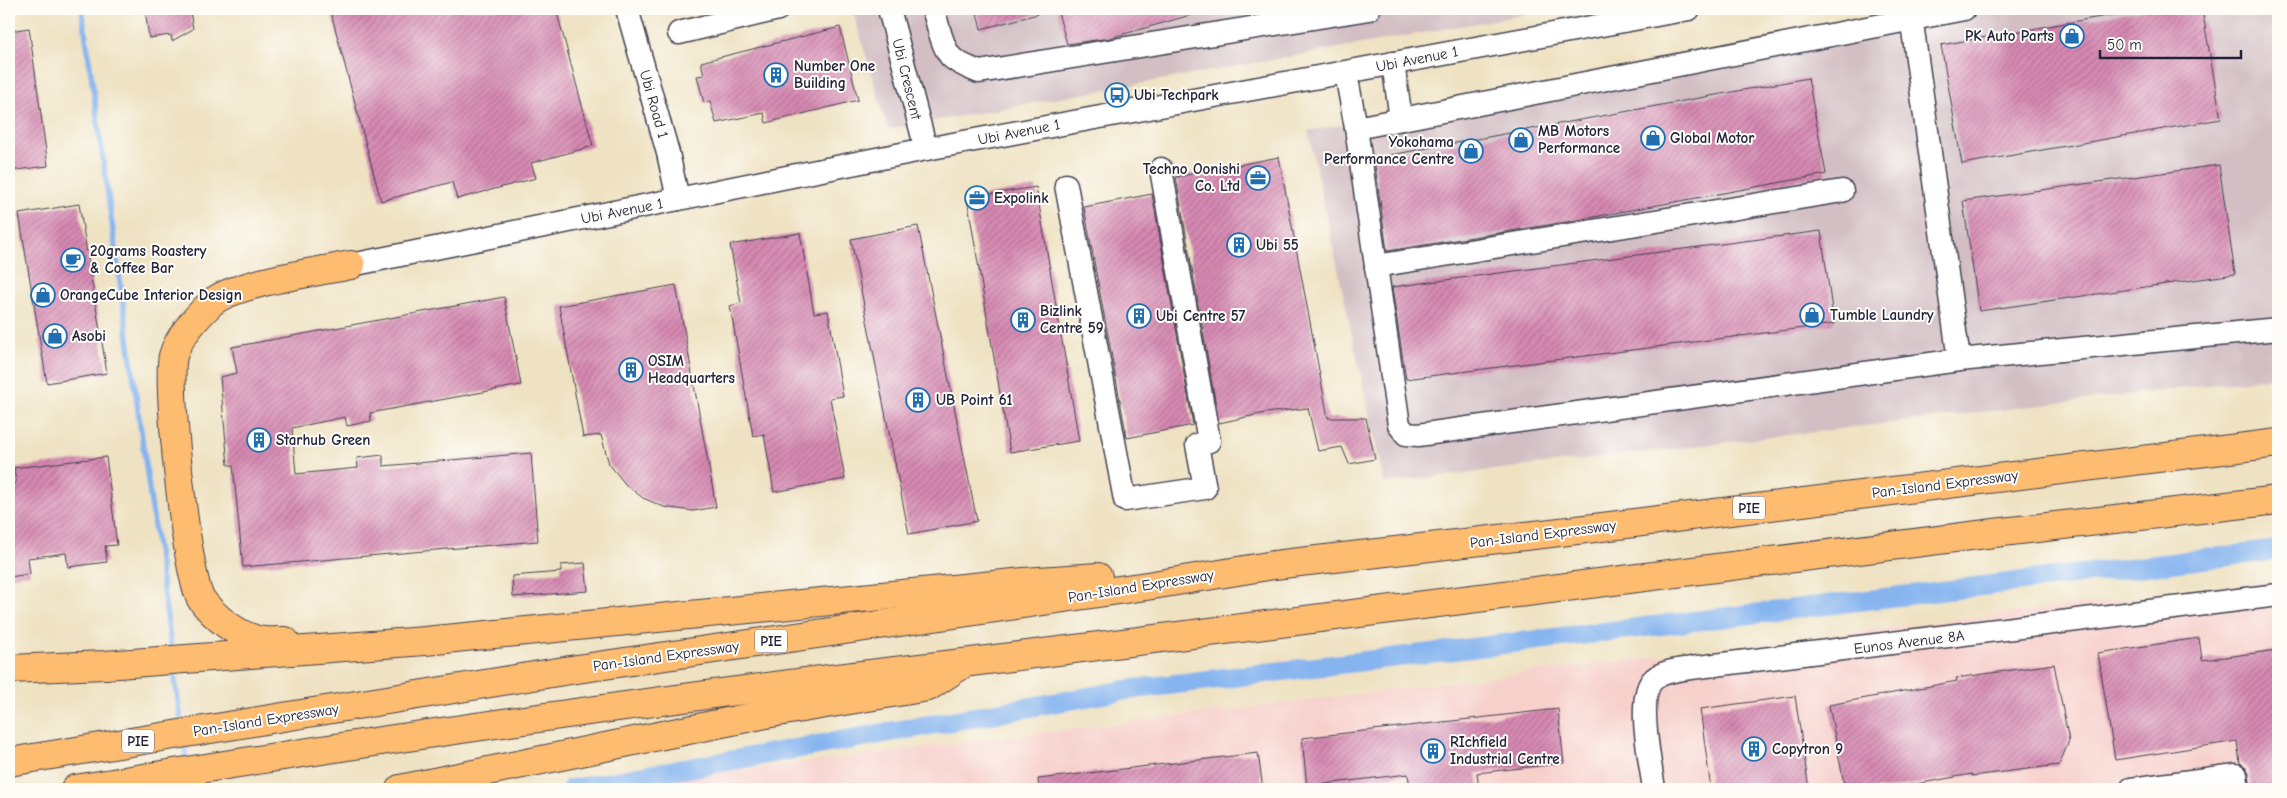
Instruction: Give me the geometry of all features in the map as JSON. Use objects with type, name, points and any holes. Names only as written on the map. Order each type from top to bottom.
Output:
[{"type":"highway","points":[[351,265],[247,286],[212,302],[187,330],[173,355],[170,385],[188,550],[200,597],[219,620],[259,640],[425,641]]},
{"type":"highway","name":"Pan-Island Expressway","points":[[9,762],[580,668],[1124,589],[1274,565],[1594,528],[2278,443]]},
{"type":"highway","points":[[75,789],[258,760],[803,681],[963,664],[1994,533],[2278,500]]},
{"type":"highway","points":[[9,669],[172,660],[425,641],[1024,582],[1274,565]]},
{"type":"highway","points":[[400,789],[766,714],[928,687],[963,664]]},
{"type":"street","name":"Ubi Road 1","points":[[627,9],[668,153],[678,199]]},
{"type":"street","points":[[679,33],[778,9]]},
{"type":"street","name":"Ubi Crescent","points":[[890,9],[926,149]]},
{"type":"street","points":[[933,9],[951,57],[964,66],[979,72],[1369,9]]},
{"type":"street","name":"Ubi Avenue 1","points":[[351,265],[926,149],[1689,9]]},
{"type":"street","points":[[1356,128],[1911,14],[1964,9]]},
{"type":"street","points":[[1911,14],[1960,360]]},
{"type":"street","points":[[1393,63],[1401,119]]},
{"type":"street","points":[[1346,73],[1356,128],[1399,425],[1406,434],[1438,432],[1960,360],[2278,329]]},
{"type":"street","points":[[1066,184],[1125,500],[1205,488],[1197,445],[1209,441],[1161,169]]},
{"type":"street","points":[[1376,266],[1842,192]]},
{"type":"street","name":"Eunos Avenue 8A","points":[[1654,789],[1644,718],[1644,694],[1648,685],[1663,674],[1691,668],[2278,595]]},
{"type":"street","points":[[2131,789],[2236,775],[2238,789]]},
{"type":"shaded area","name":"Ubi Techpark","points":[[852,9],[1556,9],[888,129]]},
{"type":"shaded area","points":[[1988,9],[2278,9],[2278,377],[1384,483],[1308,131]]},
{"type":"shaded area","points":[[2278,580],[2278,789],[622,789],[622,785]]},
{"type":"building","points":[[145,9],[172,9],[173,13],[190,11],[193,29],[172,41],[171,35],[149,38]]},
{"type":"building","points":[[330,9],[556,9],[593,146],[531,163],[536,178],[457,199],[452,182],[381,201]]},
{"type":"building","points":[[976,9],[1037,9],[1038,14],[981,29]]},
{"type":"building","points":[[1057,9],[1197,9],[1198,13],[1110,38],[1067,44]]},
{"type":"building","points":[[2146,9],[2202,9],[2221,119],[1962,164],[1941,45]]},
{"type":"building","name":"Number One Building","points":[[840,27],[858,100],[766,123],[764,113],[716,123],[710,101],[704,103],[697,76],[704,75],[701,62]]},
{"type":"building","points":[[29,28],[48,166],[9,171],[9,31]]},
{"type":"building","points":[[1808,78],[1826,174],[1572,221],[1387,251],[1374,158]]},
{"type":"building","name":"Ubi 55","points":[[1279,157],[1328,418],[1366,418],[1375,459],[1349,464],[1342,447],[1318,451],[1308,408],[1265,413],[1219,423],[1176,177]]},
{"type":"building","points":[[2219,165],[2235,274],[1979,311],[1963,201]]},
{"type":"building","name":"Bizlink Centre 59","points":[[1036,187],[1079,441],[1010,452],[967,198]]},
{"type":"building","name":"Ubi Centre 57","points":[[1152,194],[1193,425],[1127,438],[1084,207]]},
{"type":"building","points":[[79,204],[107,373],[47,383],[19,214]]},
{"type":"building","name":"UB Point 61","points":[[918,226],[977,521],[909,534],[851,239]]},
{"type":"building","points":[[1821,231],[1834,324],[1406,379],[1392,287]]},
{"type":"building","points":[[800,233],[814,313],[828,311],[843,396],[830,398],[845,479],[774,492],[764,434],[753,436],[730,306],[741,303],[730,245]]},
{"type":"building","name":"OSIM Headquarters","points":[[676,285],[716,507],[693,511],[664,507],[643,498],[626,485],[609,464],[601,435],[583,437],[559,306]]},
{"type":"building","name":"Starhub Green","points":[[504,297],[521,385],[370,413],[371,421],[347,426],[345,417],[292,428],[296,474],[358,468],[357,458],[383,455],[383,466],[531,453],[538,541],[243,567],[233,465],[228,465],[220,377],[237,373],[232,347]]},
{"type":"building","points":[[106,457],[117,545],[105,546],[107,562],[68,567],[66,553],[28,558],[30,574],[9,577],[9,484],[16,483],[14,468]]},
{"type":"building","points":[[585,563],[588,591],[513,597],[512,576],[561,572],[561,565]]},
{"type":"building","points":[[2199,638],[2202,660],[2278,650],[2278,789],[2251,789],[2249,773],[2246,767],[2240,763],[2237,741],[2115,760],[2098,653]]},
{"type":"building","points":[[2054,664],[2069,741],[2059,765],[1972,776],[1972,774],[1888,789],[1845,789],[1829,705],[1957,681],[1956,678]]},
{"type":"building","name":"Copytron 9","points":[[1795,696],[1809,789],[1711,789],[1700,709]]},
{"type":"building","name":"RIchfield Industrial Centre","points":[[1558,709],[1564,763],[1477,773],[1479,789],[1410,789],[1408,774],[1307,786],[1302,738]]},
{"type":"building","points":[[1258,753],[1263,789],[1039,789],[1038,779]]},
{"type":"waterway","points":[[82,9],[172,653]]},
{"type":"waterway","points":[[571,789],[1126,690],[2278,550]]},
{"type":"waterway","points":[[173,667],[182,727]]},
{"type":"waterway","points":[[184,741],[187,764]]},
{"type":"waterway","points":[[189,778],[190,789]]},
{"type":"place","name":"PK Auto Parts","points":[[2072,36]]},
{"type":"place","name":"Number One Building","points":[[776,75]]},
{"type":"place","name":"Ubi Techpark","points":[[1117,95]]},
{"type":"place","name":"Global Motor","points":[[1653,138]]},
{"type":"place","name":"MB Motors Performance","points":[[1521,140]]},
{"type":"place","name":"Yokohama Performance Centre","points":[[1471,151]]},
{"type":"place","name":"Techno Oonishi Co. Ltd","points":[[1258,178]]},
{"type":"place","name":"Expolink","points":[[977,198]]},
{"type":"place","name":"Ubi 55","points":[[1239,245]]},
{"type":"place","name":"20grams Roastery & Coffee Bar","points":[[73,260]]},
{"type":"place","name":"OrangeCube Interior Design","points":[[43,295]]},
{"type":"place","name":"Tumble Laundry","points":[[1812,315]]},
{"type":"place","name":"Ubi Centre 57","points":[[1139,316]]},
{"type":"place","name":"Bizlink Centre 59","points":[[1023,320]]},
{"type":"place","name":"Asobi","points":[[55,336]]},
{"type":"place","name":"OSIM Headquarters","points":[[631,370]]},
{"type":"place","name":"UB Point 61","points":[[918,400]]},
{"type":"place","name":"Starhub Green","points":[[259,440]]},
{"type":"place","name":"Copytron 9","points":[[1754,749]]},
{"type":"place","name":"RIchfield Industrial Centre","points":[[1433,751]]}]
